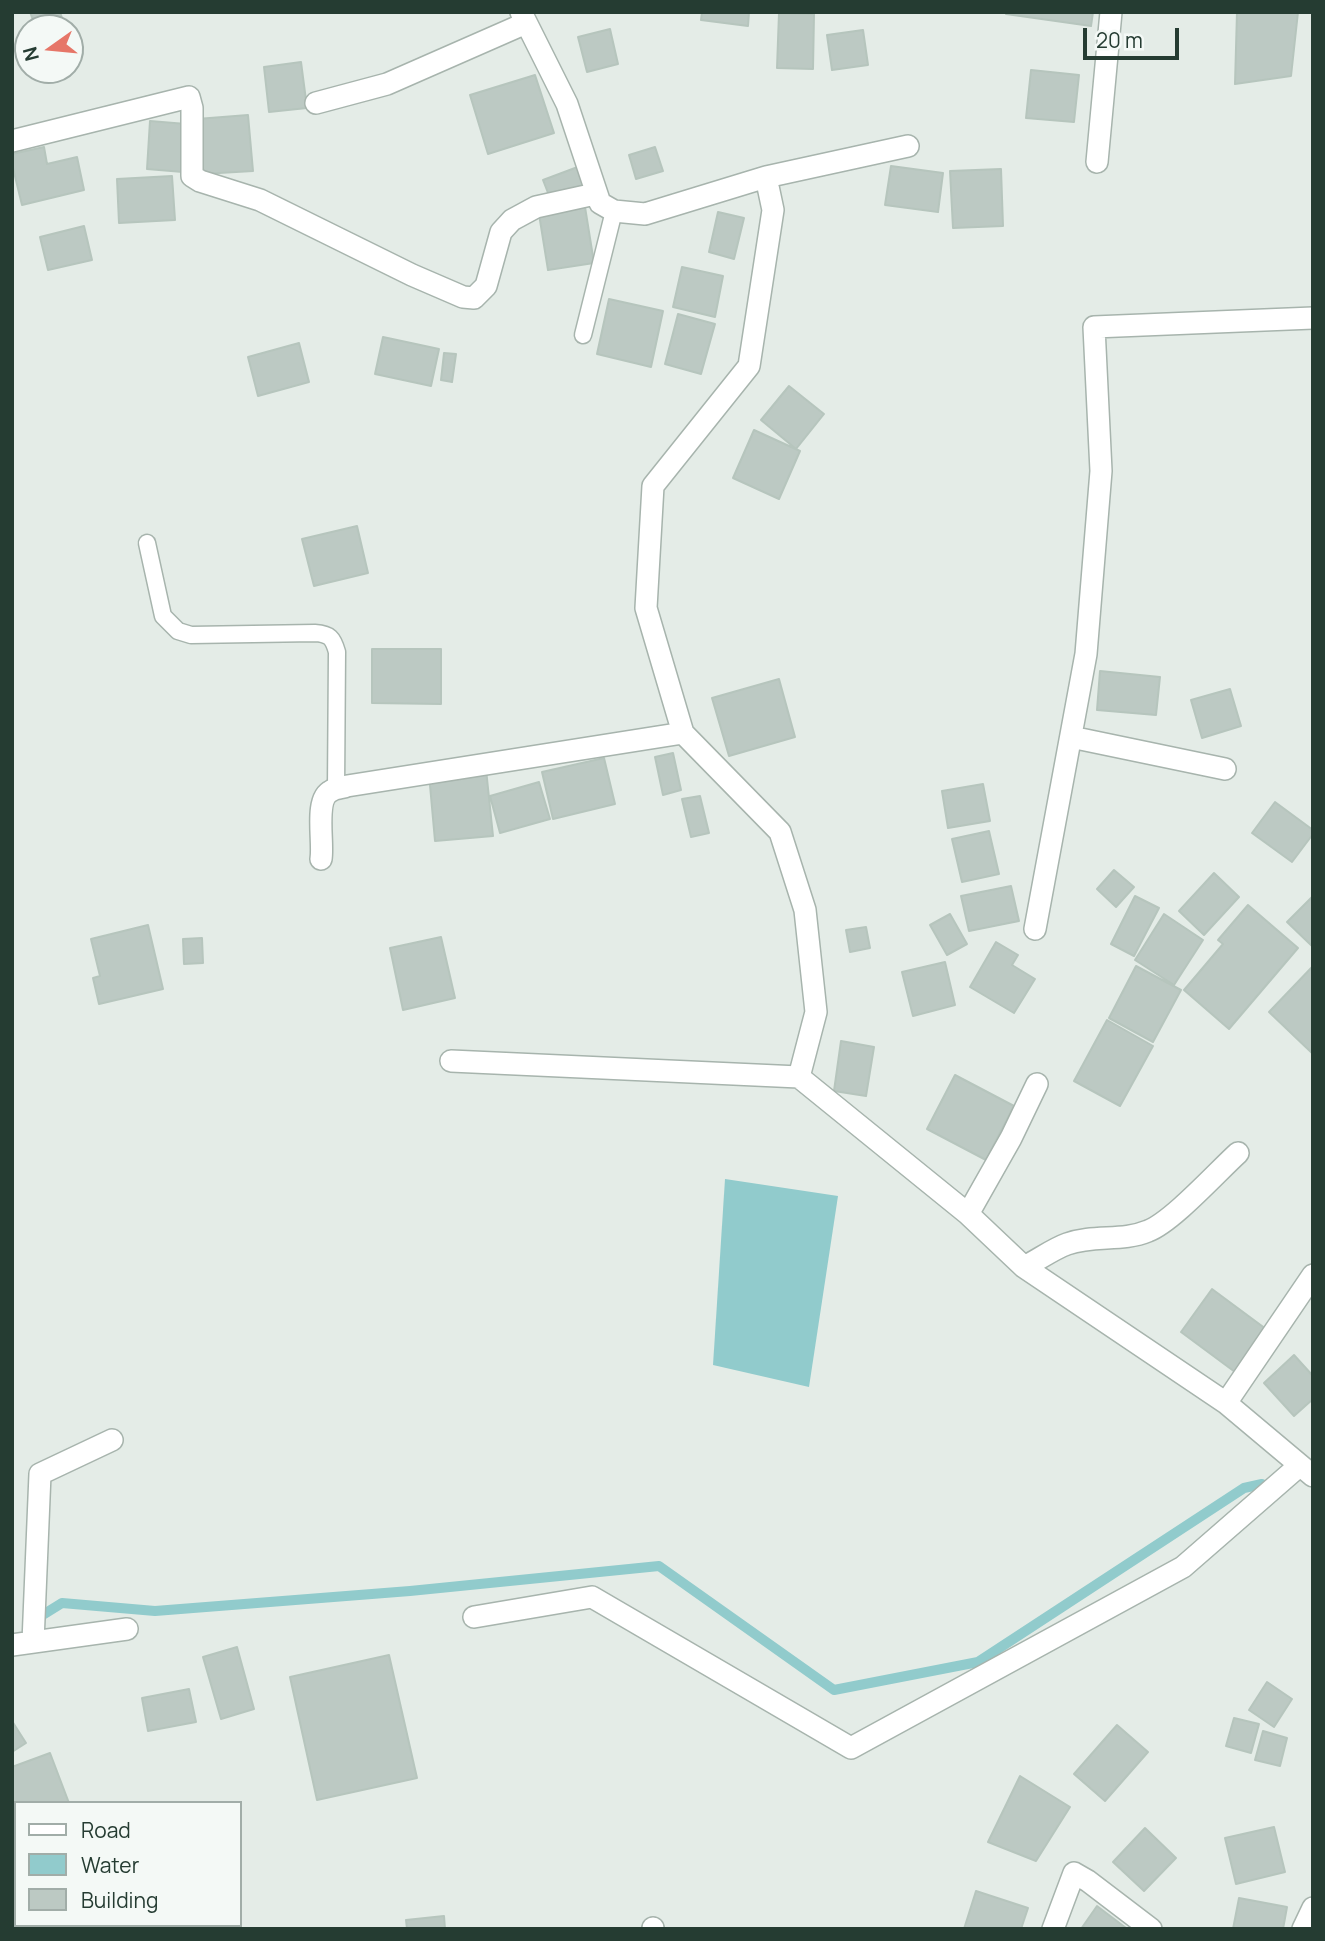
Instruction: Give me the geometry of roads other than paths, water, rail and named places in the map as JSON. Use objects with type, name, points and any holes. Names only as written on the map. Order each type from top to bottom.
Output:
[{"type":"street","points":[[1097,162],[1111,12]]},
{"type":"street","points":[[316,103],[387,84],[524,17],[567,104],[595,194],[600,202],[614,211],[645,214],[766,177],[908,146]]},
{"type":"street","points":[[12,141],[189,97],[192,108],[192,176],[260,200],[412,275],[463,297],[474,298],[486,286],[501,232],[512,220],[536,206],[595,194]]},
{"type":"street","points":[[766,177],[773,210],[749,366],[653,486],[646,608],[683,733],[780,832],[805,910],[816,1012],[799,1077]]},
{"type":"street","points":[[1035,929],[1086,654],[1101,471],[1094,327],[1313,318]]},
{"type":"street","points":[[321,859],[324,846],[320,810],[323,796],[336,789],[683,733]]},
{"type":"street","points":[[1071,737],[1225,769]]},
{"type":"street","points":[[451,1061],[799,1077],[968,1214],[1024,1267],[1226,1403],[1306,1471],[1183,1567],[851,1748],[592,1597],[474,1617]]},
{"type":"street","points":[[968,1214],[1011,1138],[1037,1084]]},
{"type":"street","points":[[1024,1267],[1067,1244],[1125,1238],[1150,1231],[1167,1219],[1238,1153]]},
{"type":"street","points":[[1226,1403],[1313,1275]]},
{"type":"street","points":[[112,1440],[40,1474],[23,1644],[127,1629]]},
{"type":"street","points":[[1053,1929],[1074,1873],[1151,1929]]},
{"type":"lane","points":[[583,335],[614,211]]},
{"type":"lane","points":[[147,543],[163,616],[178,631],[191,635],[315,633],[327,634],[334,640],[337,652],[336,789]]},
{"type":"water","points":[[725,1179],[838,1196],[809,1387],[713,1365]]},
{"type":"waterway","points":[[41,1616],[62,1603],[155,1611],[410,1591],[659,1566],[834,1690],[978,1662],[1244,1488],[1262,1484]]}]
